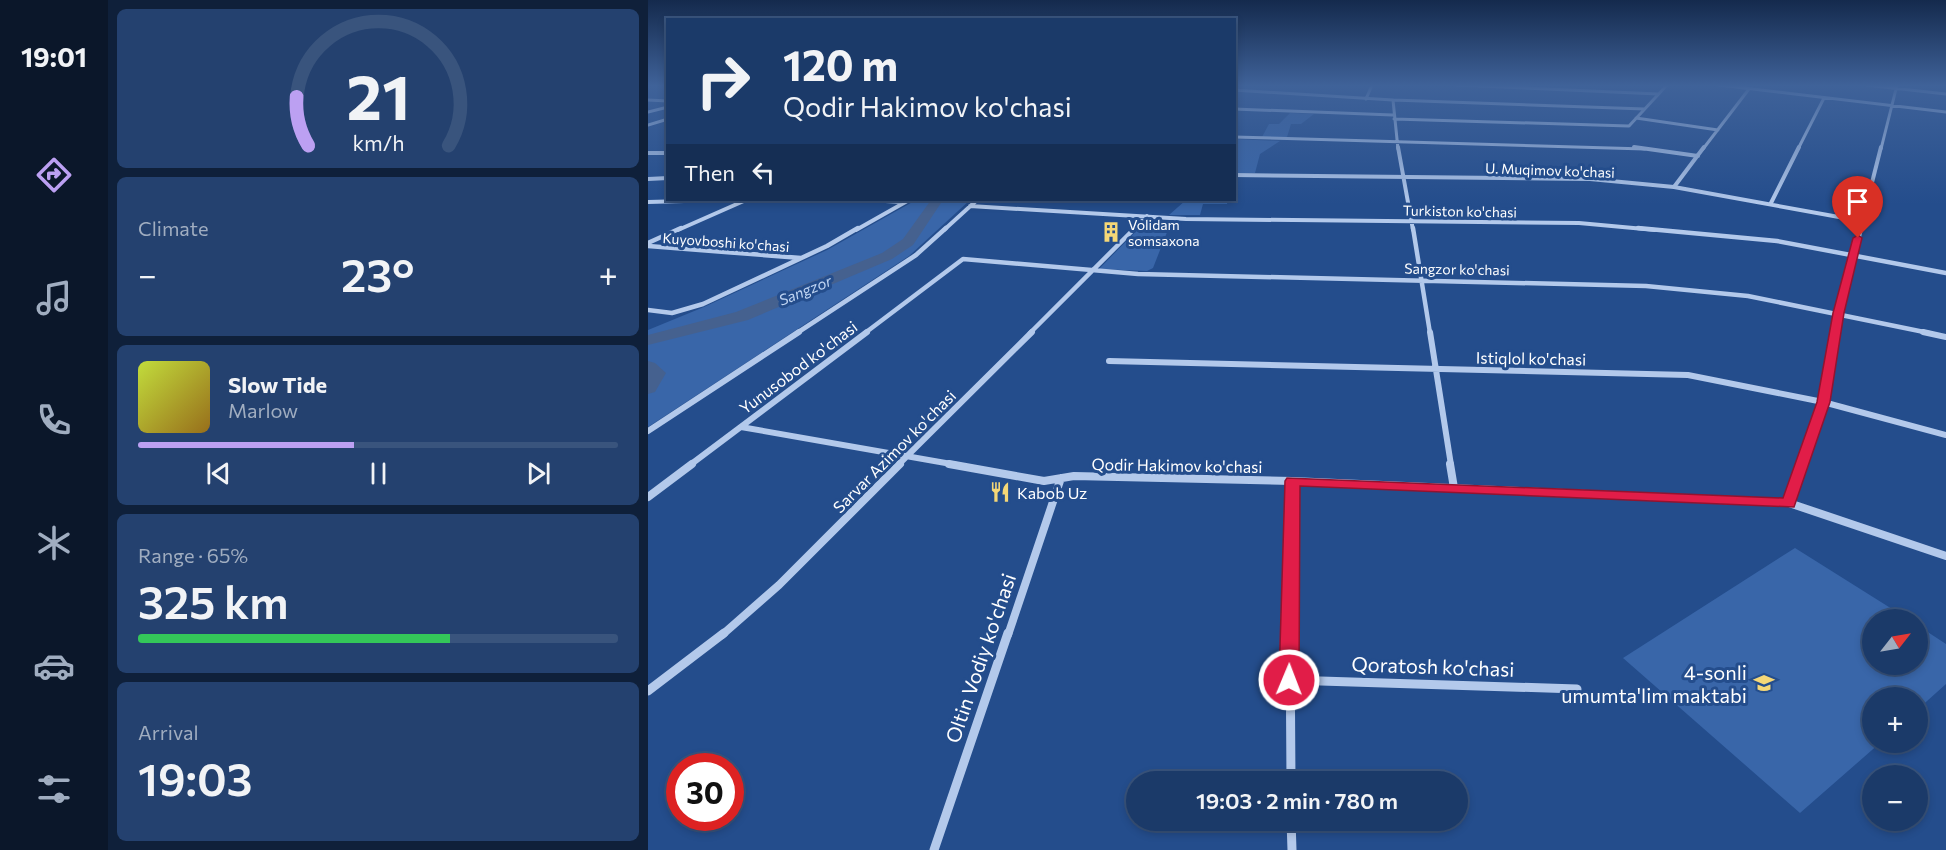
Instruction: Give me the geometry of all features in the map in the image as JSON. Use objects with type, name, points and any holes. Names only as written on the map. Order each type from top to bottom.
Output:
[{"type":"street","points":[[1395,125],[1454,488]]},
{"type":"street","points":[[1594,125],[1630,125]]},
{"type":"street","points":[[1682,125],[1718,130]]},
{"type":"street","points":[[1674,187],[1722,125]]},
{"type":"street","points":[[1771,203],[1811,125]]},
{"type":"street","points":[[1789,504],[1823,402],[1839,313],[1886,125]]},
{"type":"street","points":[[1236,136],[1630,147],[1698,156]]},
{"type":"street","points":[[648,153],[666,152]]},
{"type":"street","name":"U. Muqimov ko'chasi","points":[[1236,175],[1590,179],[1674,187],[1861,220]]},
{"type":"street","points":[[648,179],[666,178]]},
{"type":"street","points":[[648,202],[684,201]]},
{"type":"street","points":[[648,245],[744,201]]},
{"type":"street","points":[[648,310],[672,313],[687,310],[827,246],[906,201]]},
{"type":"street","points":[[648,431],[916,255],[976,201]]},
{"type":"street","name":"Turkiston ko'chasi","points":[[970,206],[1147,216],[1579,223],[1777,241],[1946,273]]},
{"type":"street","name":"Sarvar Azimov ko'chasi","points":[[648,691],[707,648],[779,585],[1147,216]]},
{"type":"street","name":"Kuyovboshi ko'chasi","points":[[648,245],[802,258]]},
{"type":"street","name":"Sangzor ko'chasi","points":[[963,259],[1092,272],[1646,286],[1748,296],[1839,313],[1946,337]]},
{"type":"street","name":"Yunusobod ko'chasi","points":[[648,497],[963,259]]},
{"type":"street","name":"Istiqlol ko'chasi","points":[[1109,361],[1688,375],[1823,402],[1946,435]]},
{"type":"street","name":"Qodir Hakimov ko'chasi","points":[[741,427],[1044,481],[1074,476],[1292,481],[1789,504],[1946,556]]},
{"type":"street","name":"Oltin Vodiy ko'chasi","points":[[934,850],[1061,478]]},
{"type":"street","points":[[1291,771],[1289,680],[1292,481]]},
{"type":"street","name":"Qoratosh ko'chasi","points":[[1289,680],[1577,688]]},
{"type":"street","points":[[1292,831],[1292,850]]},
{"type":"shaded area","points":[[1269,125],[1291,125],[1287,137],[1262,137]]},
{"type":"shaded area","points":[[1236,139],[1280,141],[1260,154],[1255,173],[1236,173]]},
{"type":"shaded area","points":[[914,201],[969,201],[909,256],[648,427],[648,330],[704,307],[827,250]]},
{"type":"shaded area","points":[[1185,201],[1228,201],[1227,204],[1203,204],[1200,215],[1169,215]]},
{"type":"shaded area","points":[[1147,220],[1171,222],[1153,268],[1147,271],[1099,269]]},
{"type":"shaded area","points":[[1795,548],[1892,609],[1862,609],[1862,675],[1928,675],[1928,632],[1946,644],[1946,684],[1928,700],[1928,687],[1862,687],[1862,753],[1869,753],[1800,813],[1623,658]]},
{"type":"waterway","name":"Sangzor","points":[[648,340],[742,316],[887,256],[908,242],[936,201]]},
{"type":"waterway","name":"Sangzor","points":[[648,367],[656,373],[648,388]]},
{"type":"place","name":"Volidam somsaxona","points":[[1111,232]]},
{"type":"place","name":"Kabob Uz","points":[[1000,492]]},
{"type":"place","name":"4-sonli umumta'lim maktabi","points":[[1764,683]]},
{"type":"route","points":[[1289,680],[1292,481],[1789,504],[1823,402],[1839,313],[1858,238]]}]
